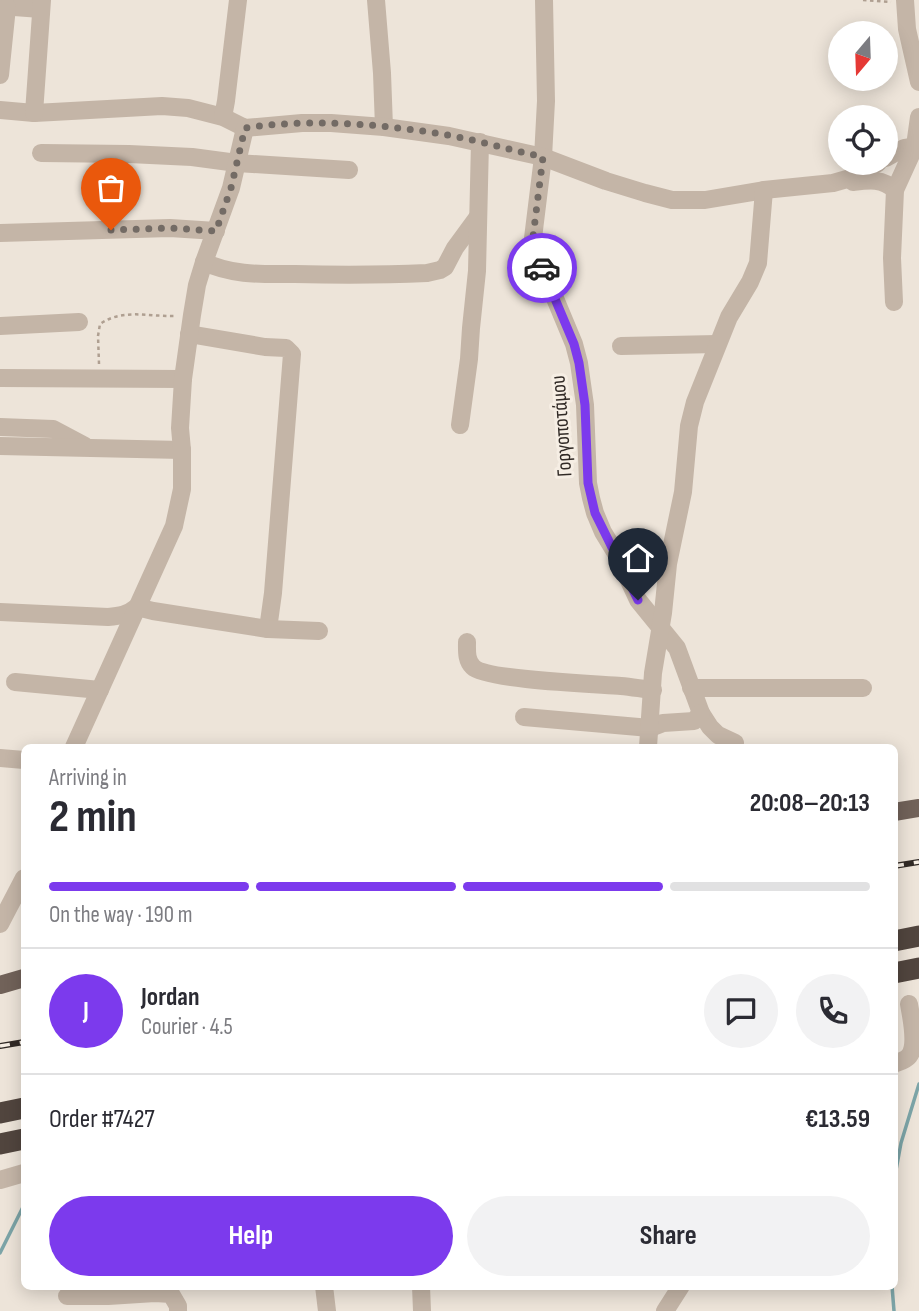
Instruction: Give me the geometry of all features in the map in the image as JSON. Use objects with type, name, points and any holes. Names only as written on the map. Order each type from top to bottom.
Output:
[{"type":"highway","points":[[898,940],[919,936]]},
{"type":"highway","points":[[898,971],[919,968]]},
{"type":"main road","points":[[898,811],[919,808]]},
{"type":"main road","points":[[0,985],[21,979]]},
{"type":"street","points":[[223,117],[238,0]]},
{"type":"street","points":[[376,0],[384,127]]},
{"type":"street","name":"Γοργοποτάμου","points":[[544,0],[546,101],[543,157],[533,237],[539,260],[574,344],[579,363],[585,405],[588,483],[595,513],[638,600],[677,648],[701,713]]},
{"type":"street","points":[[904,1],[907,29],[919,82]]},
{"type":"street","points":[[0,75],[3,6],[41,5],[33,113]]},
{"type":"street","points":[[0,110],[33,113],[162,106],[188,108],[223,117],[245,128],[331,123],[449,135],[543,157],[607,181],[672,200],[705,200],[764,190],[871,180],[887,183],[895,190]]},
{"type":"street","points":[[894,302],[892,258],[895,190],[917,147],[919,117]]},
{"type":"street","points":[[75,744],[174,526],[182,489],[180,428],[183,379],[197,285],[231,188],[245,128]]},
{"type":"street","points":[[460,425],[477,281],[480,142]]},
{"type":"street","points":[[898,151],[917,147]]},
{"type":"street","points":[[41,153],[129,153],[349,170]]},
{"type":"street","points":[[833,183],[857,175]]},
{"type":"street","points":[[648,744],[653,673],[695,402],[729,317],[758,263],[764,190]]},
{"type":"street","points":[[204,262],[231,272],[246,273],[427,273],[445,267],[477,218]]},
{"type":"street","points":[[0,233],[170,228],[216,231]]},
{"type":"street","points":[[0,326],[79,322]]},
{"type":"street","points":[[189,334],[286,348],[292,354],[268,628]]},
{"type":"street","points":[[621,346],[718,344]]},
{"type":"street","points":[[0,378],[183,379]]},
{"type":"street","points":[[0,426],[53,429],[88,448]]},
{"type":"street","points":[[0,446],[182,450]]},
{"type":"street","points":[[137,607],[268,628],[319,631]]},
{"type":"street","points":[[0,612],[108,617],[121,616],[137,607]]},
{"type":"street","points":[[467,642],[471,666],[484,673],[653,691]]},
{"type":"street","points":[[15,682],[100,690]]},
{"type":"street","points":[[691,688],[863,688]]},
{"type":"street","points":[[524,717],[650,728],[663,723],[694,721],[701,713],[718,735],[735,743]]},
{"type":"street","points":[[0,758],[21,760]]},
{"type":"street","points":[[0,924],[21,884]]},
{"type":"street","points":[[898,1062],[909,1057],[912,1051],[912,1027],[907,1005]]},
{"type":"street","points":[[0,1180],[21,1174]]},
{"type":"street","points":[[324,1290],[327,1311]]},
{"type":"street","points":[[421,1290],[422,1311]]},
{"type":"street","points":[[665,1311],[678,1290]]},
{"type":"street","points":[[67,1298],[171,1294],[178,1311]]},
{"type":"path","points":[[863,0],[904,1]]},
{"type":"path","points":[[101,378],[98,353],[100,324],[110,317],[134,314],[173,317],[192,314]]},
{"type":"waterway","points":[[898,1159],[919,1084]]},
{"type":"waterway","points":[[0,1253],[21,1211]]},
{"type":"waterway","points":[[892,1290],[894,1311]]},
{"type":"railway","points":[[898,865],[919,862]]},
{"type":"railway","points":[[0,1046],[21,1042]]},
{"type":"way so far","points":[[111,230],[170,228],[216,231],[231,188],[245,128],[302,123],[354,124],[449,135],[543,157],[533,237],[542,268]]},
{"type":"route","points":[[542,268],[574,344],[579,363],[585,405],[588,483],[595,513],[638,600]]}]
